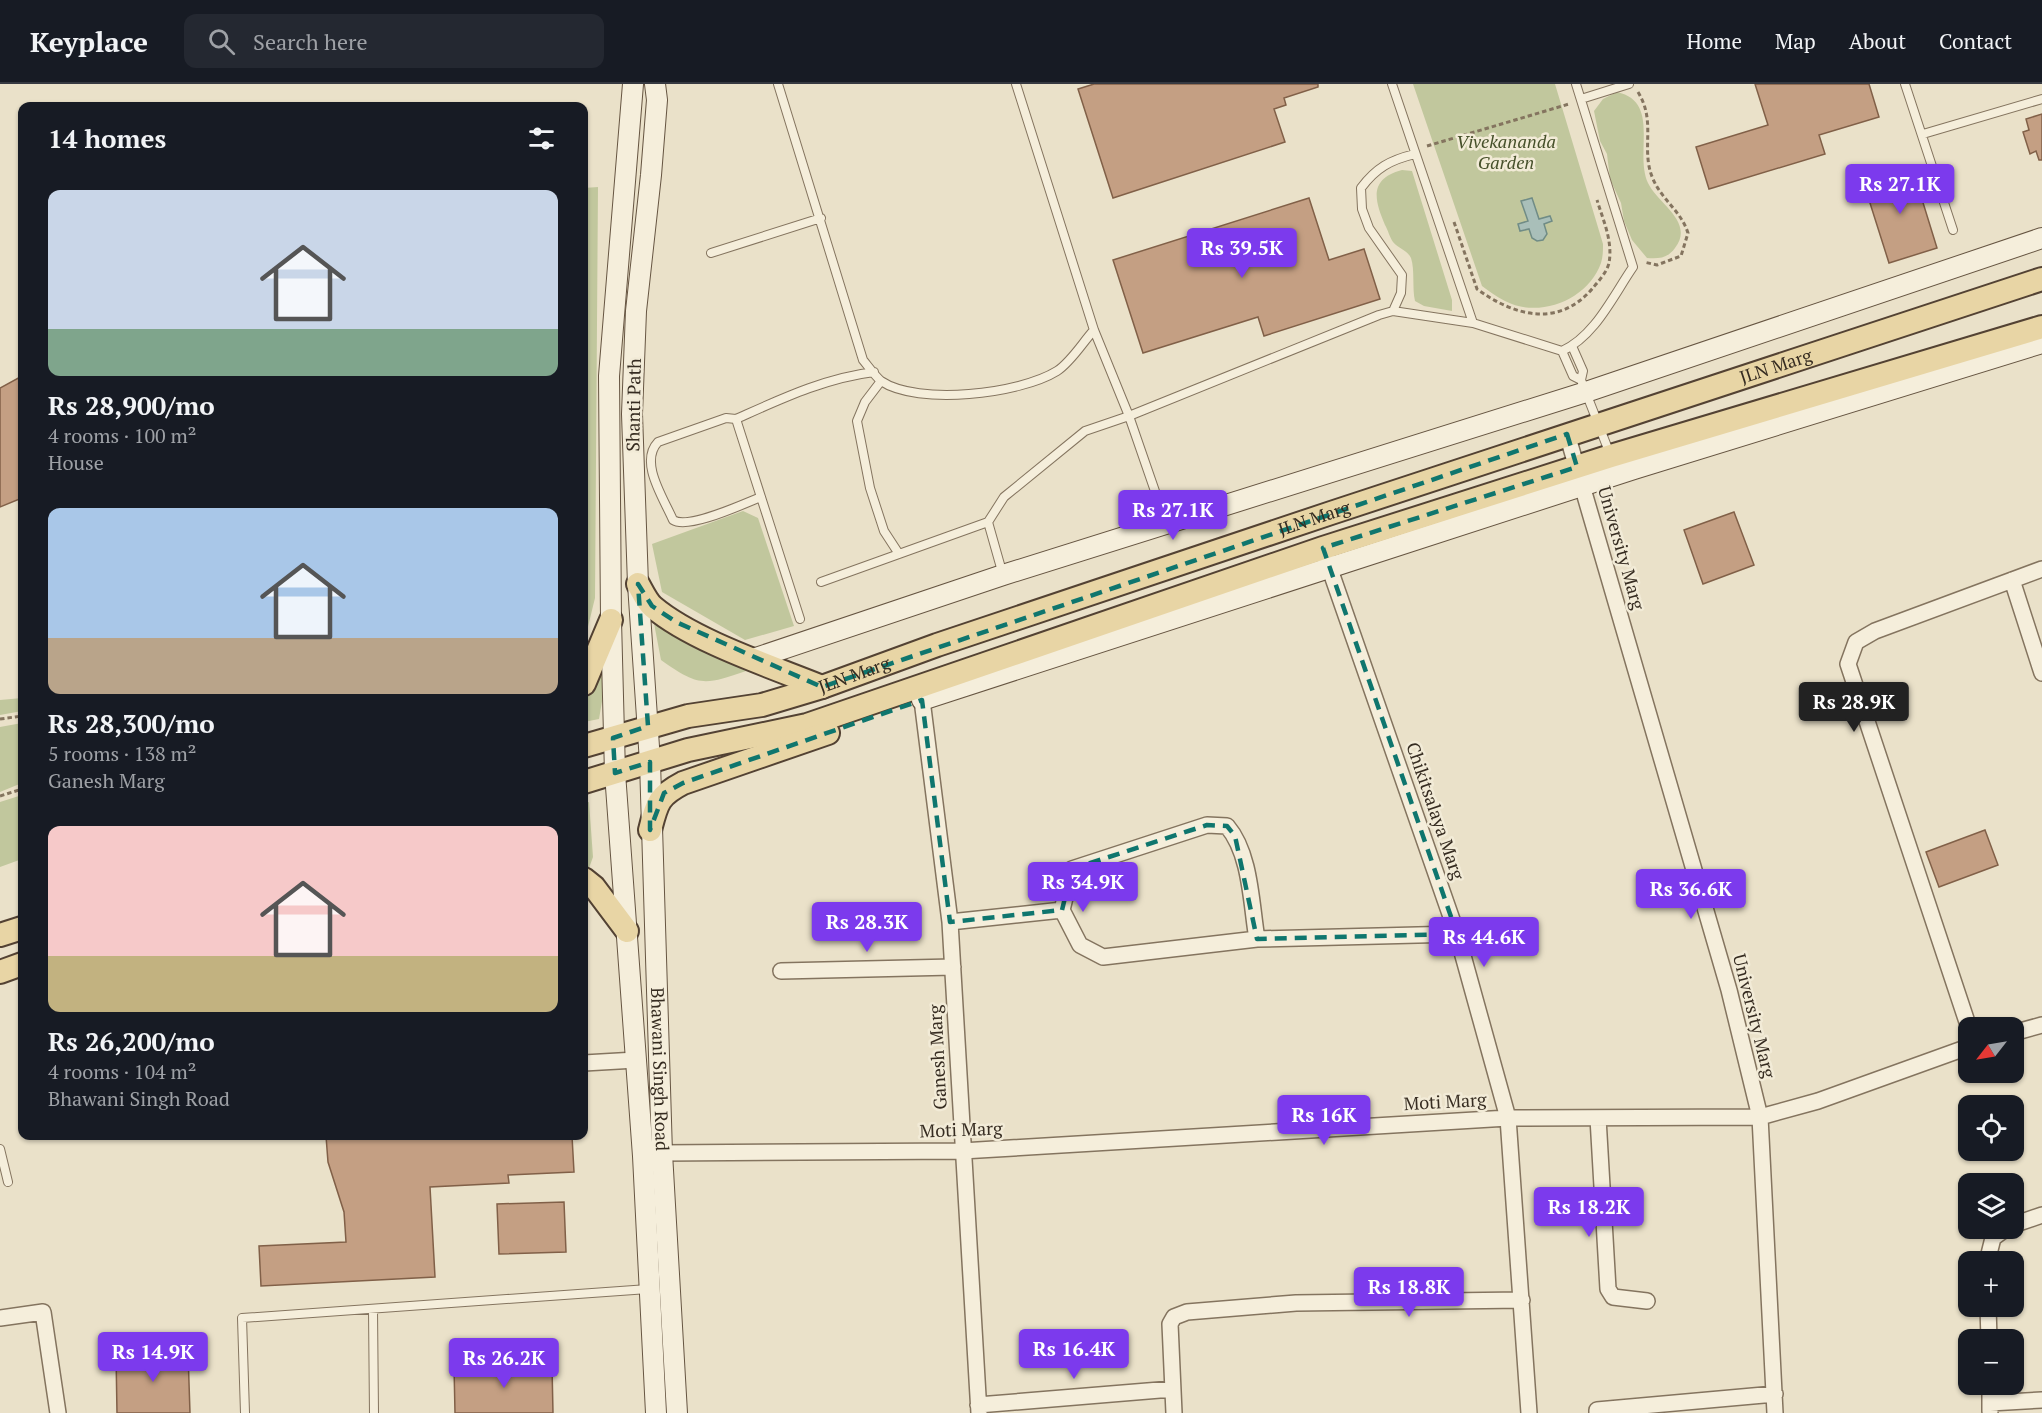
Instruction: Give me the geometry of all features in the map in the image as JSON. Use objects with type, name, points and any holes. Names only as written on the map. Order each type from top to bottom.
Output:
[{"type":"main road","name":"Bhawani Singh Road","points":[[633,84],[609,376],[613,738],[636,1060],[656,1413]]},
{"type":"main road","name":"Shanti Path","points":[[648,726],[638,584],[632,414],[636,311],[652,164],[657,100],[655,84]]},
{"type":"main road","points":[[753,659],[1004,575],[2042,238]]},
{"type":"main road","name":"JLN Marg","points":[[588,745],[688,716],[762,705],[822,687],[959,637],[1567,434],[1600,426],[2042,279]]},
{"type":"main road","name":"JLN Marg","points":[[588,781],[688,750],[807,725],[924,693],[1323,548],[1580,476],[1611,456],[2042,327]]},
{"type":"main road","points":[[651,830],[657,804],[664,793],[683,783],[924,693],[1330,570],[1580,476],[2042,343]]},
{"type":"main road","points":[[638,584],[652,606],[675,622],[753,659],[822,687]]},
{"type":"main road","points":[[588,675],[611,620]]},
{"type":"main road","name":"Bhawani Singh Road","points":[[648,726],[663,1153],[677,1413]]},
{"type":"main road","points":[[588,882],[627,931]]},
{"type":"main road","points":[[0,935],[18,929]]},
{"type":"main road","points":[[0,972],[18,965]]},
{"type":"street","name":"University Marg","points":[[1567,434],[1729,990],[1760,1117],[1776,1413]]},
{"type":"street","name":"Chikitsalaya Marg","points":[[1323,548],[1457,934],[1508,1118],[1529,1413]]},
{"type":"street","points":[[1965,1017],[1848,664],[1856,642],[1875,631],[2042,569]]},
{"type":"street","points":[[2012,580],[2042,674]]},
{"type":"street","name":"Ganesh Marg","points":[[924,693],[950,922],[979,1409]]},
{"type":"street","points":[[1257,939],[1244,861],[1235,836],[1227,826],[1207,825],[1072,869],[1062,910],[1080,945],[1103,957],[1257,939],[1457,934]]},
{"type":"street","points":[[950,922],[1062,910]]},
{"type":"street","points":[[781,971],[953,967]]},
{"type":"street","points":[[2024,1031],[2042,1025]]},
{"type":"street","name":"Moti Marg","points":[[663,1153],[962,1151],[1508,1118],[1760,1117],[1818,1101],[1958,1051]]},
{"type":"street","points":[[588,1063],[636,1060]]},
{"type":"street","points":[[1598,1118],[1608,1289],[1613,1297],[1647,1300]]},
{"type":"street","points":[[2024,1221],[2042,1215]]},
{"type":"street","points":[[1174,1413],[1170,1324],[1174,1317],[1187,1311],[1296,1303],[1522,1300]]},
{"type":"street","points":[[0,1318],[43,1312],[58,1413]]},
{"type":"street","points":[[979,1409],[1172,1389]]},
{"type":"street","points":[[1598,1413],[1597,1410],[1698,1407],[1775,1394]]},
{"type":"street","points":[[1990,1408],[2042,1400]]},
{"type":"lane","points":[[777,84],[821,218],[863,360],[881,381],[914,393],[947,394],[1024,385],[1058,370],[1094,330]]},
{"type":"lane","points":[[1016,84],[1094,330],[1129,416],[1166,524]]},
{"type":"lane","points":[[1392,84],[1473,322]]},
{"type":"lane","points":[[821,582],[988,522],[1004,496],[1085,431],[1129,416],[1393,311],[1473,322],[1562,351],[1572,346],[1591,330],[1633,267],[1576,84]]},
{"type":"lane","points":[[1581,99],[1631,84]]},
{"type":"lane","points":[[1905,84],[1953,230]]},
{"type":"lane","points":[[1923,134],[2042,99]]},
{"type":"lane","points":[[1393,311],[1401,293],[1402,275],[1370,228],[1362,209],[1361,188],[1372,173],[1390,160],[1414,154]]},
{"type":"lane","points":[[711,253],[821,218]]},
{"type":"lane","points":[[1572,346],[1582,371],[1583,386],[1611,456]]},
{"type":"lane","points":[[1562,351],[1573,376],[1583,386]]},
{"type":"lane","points":[[761,497],[690,523],[678,524],[673,520],[649,461],[650,450],[658,442],[726,418],[736,419],[806,388],[847,376],[874,372]]},
{"type":"lane","points":[[881,381],[865,402],[857,421],[870,488],[884,531],[899,554]]},
{"type":"lane","points":[[736,419],[800,619]]},
{"type":"lane","points":[[988,522],[1004,575]]},
{"type":"lane","points":[[0,1149],[8,1182]]},
{"type":"lane","points":[[245,1413],[242,1318],[649,1289]]},
{"type":"lane","points":[[373,1310],[374,1413]]},
{"type":"path","points":[[1626,244],[1644,261],[1657,265],[1681,256],[1688,233],[1679,212],[1667,201],[1652,178],[1648,158],[1648,111],[1631,84]]},
{"type":"path","points":[[1427,146],[1570,104],[1567,94]]},
{"type":"path","points":[[1477,289],[1496,303],[1531,314],[1571,308],[1599,281],[1609,264],[1610,241],[1596,194]]},
{"type":"path","points":[[0,719],[18,717]]},
{"type":"path","points":[[0,796],[18,790]]},
{"type":"highlighted area","points":[[1567,434],[1577,467],[1323,548],[1457,934],[1257,939],[1235,836],[1227,826],[1207,825],[1072,869],[1062,910],[950,922],[922,700],[683,783],[664,793],[650,830],[650,762],[615,773],[613,738],[648,726],[638,584],[652,606],[676,622],[822,687]]},
{"type":"green space","name":"Vivekananda Garden","points":[[1413,84],[1555,84],[1603,244],[1603,256],[1595,276],[1574,296],[1561,303],[1533,308],[1505,301],[1482,286]]},
{"type":"green space","points":[[1617,92],[1630,98],[1638,106],[1644,130],[1643,158],[1648,183],[1673,214],[1681,230],[1680,239],[1675,248],[1663,257],[1647,258],[1632,240],[1624,221],[1621,203],[1610,179],[1607,154],[1600,141],[1594,111],[1603,99]]},
{"type":"green space","points":[[1402,170],[1412,171],[1452,300],[1452,311],[1424,306],[1415,301],[1411,258],[1393,242],[1381,216],[1377,199],[1379,185],[1391,174]]},
{"type":"green space","points":[[598,187],[595,598],[588,627],[588,188]]},
{"type":"green space","points":[[743,511],[758,518],[794,626],[745,640],[662,592],[652,544]]},
{"type":"green space","points":[[653,618],[680,637],[746,671],[710,681],[701,681],[684,675],[661,660]]},
{"type":"green space","points":[[603,657],[609,660],[599,719],[588,721],[588,690]]},
{"type":"green space","points":[[18,698],[18,712],[0,715],[0,700]]},
{"type":"green space","points":[[18,724],[18,785],[0,792],[0,727]]},
{"type":"green space","points":[[18,796],[18,860],[0,867],[0,802]]},
{"type":"green space","points":[[588,802],[593,857],[589,868],[588,867]]},
{"type":"water","points":[[1532,198],[1539,219],[1550,216],[1552,221],[1544,224],[1547,234],[1543,240],[1537,241],[1532,238],[1529,229],[1520,231],[1518,224],[1528,221],[1521,201]]},
{"type":"building","points":[[1094,84],[1318,84],[1318,87],[1284,98],[1286,105],[1274,109],[1285,142],[1113,198],[1078,89]]},
{"type":"building","points":[[1755,84],[1869,84],[1879,117],[1819,135],[1825,154],[1709,189],[1696,147],[1768,125]]},
{"type":"building","points":[[2042,114],[2042,160],[2039,160],[2036,151],[2030,154],[2023,132],[2029,130],[2026,119]]},
{"type":"building","points":[[1912,167],[1937,248],[1889,263],[1863,181]]},
{"type":"building","points":[[1309,198],[1329,260],[1364,249],[1380,299],[1264,336],[1258,317],[1143,353],[1113,260]]},
{"type":"building","points":[[18,378],[18,500],[0,507],[0,388]]},
{"type":"building","points":[[1734,512],[1754,565],[1703,584],[1684,530]]},
{"type":"building","points":[[1985,830],[1998,865],[1939,887],[1926,852]]},
{"type":"building","points":[[326,1140],[572,1140],[574,1172],[508,1175],[509,1183],[430,1187],[435,1277],[261,1286],[259,1246],[346,1242],[344,1212],[328,1162]]},
{"type":"building","points":[[564,1202],[566,1252],[499,1254],[497,1204]]},
{"type":"building","points":[[188,1352],[190,1413],[117,1413],[116,1354]]},
{"type":"building","points":[[454,1366],[552,1366],[553,1413],[455,1413]]}]
